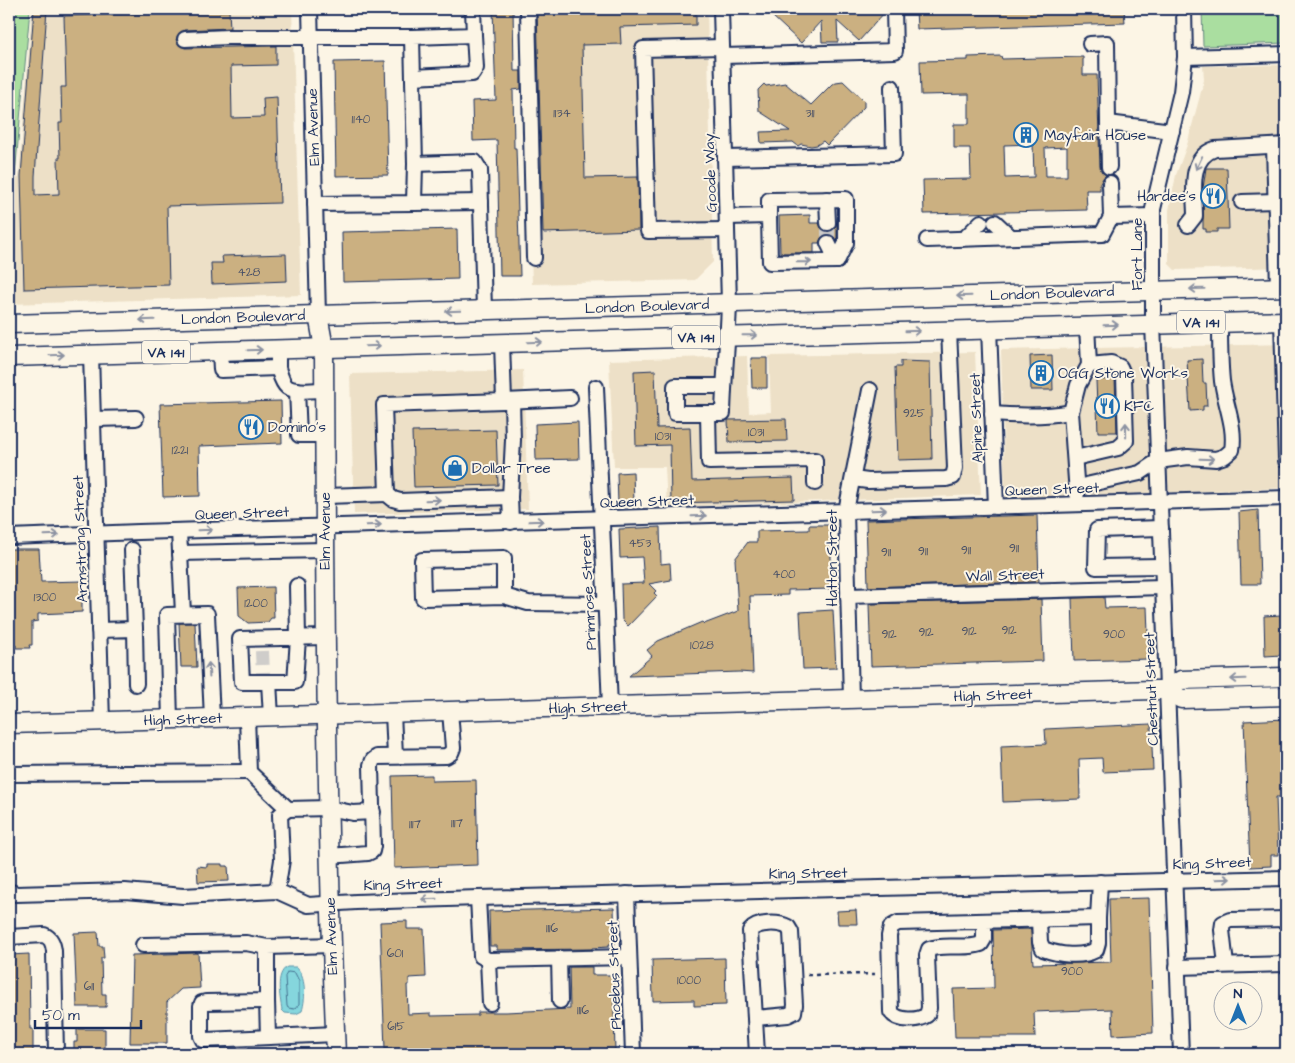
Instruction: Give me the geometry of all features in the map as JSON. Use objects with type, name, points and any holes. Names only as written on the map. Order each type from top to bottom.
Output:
[{"type":"main road","name":"London Boulevard","points":[[9,324],[1282,287]]},
{"type":"main road","name":"Elm Avenue","points":[[318,315],[324,348],[326,715],[330,905],[336,1054]]},
{"type":"main road","name":"VA 141","points":[[9,357],[1153,323],[1284,321]]},
{"type":"main road","name":"High Street","points":[[9,724],[1167,690],[1181,680],[1286,677]]},
{"type":"main road","name":"High Street","points":[[1167,690],[1181,699],[1286,696]]},
{"type":"street","name":"Elm Avenue","points":[[310,9],[318,315]]},
{"type":"street","points":[[413,77],[472,74],[476,68],[473,9]]},
{"type":"street","points":[[528,9],[534,258]]},
{"type":"street","name":"Goode Way","points":[[708,413],[723,413],[725,355],[730,303],[721,9]]},
{"type":"street","points":[[769,216],[727,223],[648,231],[643,49],[722,52],[895,51],[894,9]]},
{"type":"street","name":"Fort Lane","points":[[1153,323],[1153,209],[1181,92],[1185,57],[1184,9]]},
{"type":"street","points":[[185,39],[474,35]]},
{"type":"street","points":[[412,37],[414,203]]},
{"type":"street","points":[[1090,44],[1107,43],[1109,166]]},
{"type":"street","points":[[1185,57],[1286,54]]},
{"type":"street","points":[[725,158],[894,154],[892,87]]},
{"type":"street","points":[[1108,123],[1172,131]]},
{"type":"street","points":[[1188,225],[1195,216],[1195,172],[1201,156],[1215,149],[1280,146],[1276,201],[1282,244],[1282,287]]},
{"type":"street","points":[[415,164],[475,162],[480,170],[484,310]]},
{"type":"street","points":[[927,240],[1102,234],[1111,216],[1110,183]]},
{"type":"street","points":[[827,199],[828,223]]},
{"type":"street","points":[[846,199],[846,243],[837,261],[770,262],[769,200],[846,199]]},
{"type":"street","points":[[1242,202],[1276,201]]},
{"type":"street","points":[[315,204],[481,202]]},
{"type":"street","points":[[1111,216],[1153,216]]},
{"type":"street","points":[[965,238],[988,222],[1011,237]]},
{"type":"street","points":[[828,243],[837,261]]},
{"type":"street","points":[[1284,321],[1286,461]]},
{"type":"street","points":[[1077,486],[1140,473],[1158,461],[1188,457],[1216,459],[1225,456],[1232,450],[1234,437],[1227,409],[1221,366],[1220,322]]},
{"type":"street","name":"Chestnut Street","points":[[1153,323],[1181,1054]]},
{"type":"street","points":[[1078,504],[1072,412],[1078,385],[1089,365],[1087,325]]},
{"type":"street","name":"Alpine Street","points":[[989,328],[996,507]]},
{"type":"street","points":[[853,478],[868,481],[946,479],[953,477],[955,468],[949,330]]},
{"type":"street","points":[[502,343],[513,440],[510,497],[511,522]]},
{"type":"street","points":[[278,349],[278,368],[283,383],[287,387],[297,390],[324,390]]},
{"type":"street","points":[[220,351],[221,370],[278,368]]},
{"type":"street","name":"Armstrong Street","points":[[91,354],[102,722]]},
{"type":"street","points":[[1075,458],[1118,448],[1126,441],[1124,376],[1120,367],[1111,363],[1089,365]]},
{"type":"street","points":[[724,386],[675,386],[676,414],[708,413],[709,462],[815,460],[815,483]]},
{"type":"street","name":"Primrose Street","points":[[596,387],[610,706]]},
{"type":"street","points":[[297,390],[299,435],[325,435]]},
{"type":"street","name":"Hatton Street","points":[[851,699],[846,511],[870,390]]},
{"type":"street","points":[[387,494],[384,405],[570,398]]},
{"type":"street","points":[[992,414],[1018,416],[1060,415],[1072,412]]},
{"type":"street","points":[[93,419],[136,418]]},
{"type":"street","points":[[325,496],[387,494],[393,499],[400,501],[510,497]]},
{"type":"street","name":"Queen Street","points":[[9,537],[1286,498]]},
{"type":"street","points":[[1161,528],[1097,530],[1096,567],[1162,566]]},
{"type":"street","points":[[179,531],[183,614]]},
{"type":"street","points":[[132,550],[136,684]]},
{"type":"street","points":[[180,554],[325,550]]},
{"type":"street","points":[[504,596],[504,558],[422,560],[423,598],[504,596],[528,603],[605,604]]},
{"type":"street","points":[[297,586],[298,638],[294,682],[265,680],[242,682],[240,640],[262,645],[298,638],[326,637]]},
{"type":"street","name":"Wall Street","points":[[848,596],[1163,587]]},
{"type":"street","points":[[170,720],[168,614],[207,614],[212,718]]},
{"type":"street","points":[[99,630],[135,629]]},
{"type":"street","points":[[265,680],[271,717]]},
{"type":"street","points":[[329,856],[368,853],[372,851],[374,846],[371,765],[373,760],[378,757],[395,756],[446,756],[451,753],[453,748],[450,711]]},
{"type":"street","points":[[393,713],[395,756]]},
{"type":"street","points":[[247,718],[249,772]]},
{"type":"street","points":[[9,774],[249,772],[288,809]]},
{"type":"street","points":[[9,891],[16,894],[125,891],[182,896],[277,891],[282,860],[280,815],[288,809],[328,808],[354,813],[372,812]]},
{"type":"street","name":"King Street","points":[[277,891],[308,905],[330,905],[356,902],[478,898],[1286,878]]},
{"type":"street","points":[[1039,920],[1040,942],[1043,949],[1057,954],[1089,954],[1096,950],[1100,882]]},
{"type":"street","name":"Phoebus Street","points":[[627,894],[633,1054]]},
{"type":"street","points":[[478,898],[481,956],[488,960],[629,957]]},
{"type":"street","points":[[984,921],[984,939],[981,944],[974,946],[936,946],[929,949],[927,956],[929,1008],[927,1015],[922,1018],[901,1019],[895,1016],[892,1012],[889,936],[892,926],[898,923],[1098,918]]},
{"type":"street","points":[[1226,965],[1222,930],[1224,923],[1230,920],[1286,919]]},
{"type":"street","points":[[755,1018],[788,1015],[794,1012],[791,932],[788,926],[782,924],[753,926],[750,932],[757,1054]]},
{"type":"street","points":[[9,937],[44,935],[52,941],[54,951],[56,1054]]},
{"type":"street","points":[[143,945],[246,942],[267,946],[332,945]]},
{"type":"street","points":[[267,946],[268,1037]]},
{"type":"street","points":[[559,958],[560,1001]]},
{"type":"street","points":[[488,960],[490,1003]]},
{"type":"street","points":[[1177,967],[1286,964]]},
{"type":"street","points":[[267,1002],[202,1003],[201,1036],[203,1040],[335,1034]]},
{"type":"path","points":[[794,976],[890,973]]},
{"type":"shaded area","points":[[32,9],[292,9],[301,295],[9,304],[9,179],[19,178]]},
{"type":"shaded area","points":[[524,9],[707,9],[713,262],[695,280],[532,284]]},
{"type":"shaded area","points":[[1286,65],[1286,267],[1175,270],[1169,264],[1169,210],[1176,175],[1187,145],[1204,80],[1203,66]]},
{"type":"shaded area","points":[[1286,344],[1286,488],[1005,499],[1001,350]]},
{"type":"shaded area","points":[[975,352],[981,495],[667,507],[665,467],[614,467],[609,360],[747,356],[749,413],[771,412],[769,356]]},
{"type":"shaded area","points":[[523,370],[528,509],[354,514],[350,374]]},
{"type":"green space","points":[[9,9],[30,9],[15,175],[9,176]]},
{"type":"green space","points":[[1202,9],[1286,9],[1286,43],[1203,46]]},
{"type":"water","points":[[287,967],[296,967],[303,981],[302,1011],[296,1014],[285,1013],[282,1010],[280,980],[283,970]]},
{"type":"building","points":[[34,9],[47,9],[35,195],[59,194],[59,123],[62,123],[61,87],[66,87],[64,16],[229,11],[230,28],[184,30],[178,35],[176,40],[185,48],[276,46],[276,65],[231,66],[232,118],[264,117],[263,98],[277,97],[280,203],[167,206],[169,285],[24,289],[21,176]]},
{"type":"building","points":[[493,9],[513,9],[514,71],[521,71],[521,89],[513,90],[520,276],[500,276],[497,140],[473,141],[472,101],[496,100]]},
{"type":"building","points":[[537,9],[696,9],[696,25],[620,27],[621,44],[582,45],[585,178],[638,177],[639,230],[543,233]]},
{"type":"building","points":[[779,9],[885,9],[885,12],[859,41],[837,21],[838,42],[822,42],[821,21],[801,43],[772,16]]},
{"type":"building","points":[[916,9],[1124,9],[1125,23],[917,29]]},
{"type":"building","name":"Mayfair House","points":[[1001,56],[1002,59],[1083,57],[1083,75],[1097,75],[1100,167],[1106,175],[1100,183],[1100,190],[1086,190],[1087,210],[924,214],[923,180],[971,179],[970,148],[954,148],[954,124],[969,124],[969,94],[921,95],[920,61],[968,60],[968,57]],"holes":[[[1033,144],[1034,177],[1005,178],[1004,145]],[[1067,147],[1067,176],[1046,176],[1045,148]]]},
{"type":"building","points":[[385,61],[388,175],[336,176],[334,62]]},
{"type":"building","points":[[843,81],[864,101],[864,107],[827,145],[823,141],[811,146],[801,144],[798,146],[793,142],[761,143],[760,132],[790,131],[759,111],[758,90],[764,84],[766,86],[785,83],[811,105],[832,84]]},
{"type":"building","name":"Hardee's","points":[[1206,168],[1227,168],[1229,229],[1217,229],[1217,232],[1206,232],[1206,229],[1203,229],[1203,188]]},
{"type":"building","points":[[810,215],[810,223],[819,223],[824,231],[833,230],[837,223],[837,241],[832,235],[825,235],[819,243],[814,243],[814,253],[780,253],[779,216]]},
{"type":"building","points":[[457,229],[458,279],[343,282],[342,232]]},
{"type":"building","points":[[286,254],[287,281],[212,284],[211,263],[223,263],[222,256]]},
{"type":"building","name":"OGG Stone Works","points":[[1052,355],[1053,390],[1031,390],[1030,356]]},
{"type":"building","points":[[751,358],[767,358],[767,388],[752,388]]},
{"type":"building","points":[[1202,359],[1203,383],[1206,383],[1207,406],[1203,406],[1203,410],[1190,411],[1187,360]]},
{"type":"building","points":[[901,361],[930,362],[932,459],[898,460],[895,367],[901,367]]},
{"type":"building","points":[[655,370],[657,428],[690,427],[692,481],[793,478],[794,500],[671,503],[670,445],[636,446],[634,371]]},
{"type":"building","name":"KFC","points":[[1115,379],[1117,432],[1098,432],[1096,380]]},
{"type":"building","points":[[281,401],[282,443],[199,446],[200,496],[163,497],[160,404]]},
{"type":"building","points":[[786,419],[787,441],[729,442],[728,420]]},
{"type":"building","points":[[578,422],[579,459],[536,460],[535,424]]},
{"type":"building","name":"Dollar Tree","points":[[496,430],[498,485],[414,487],[412,432]]},
{"type":"building","points":[[633,472],[634,503],[618,504],[617,473]]},
{"type":"building","points":[[1258,510],[1260,584],[1241,584],[1239,512]]},
{"type":"building","points":[[1037,515],[1039,582],[869,587],[868,585],[866,520]]},
{"type":"building","points":[[809,525],[830,525],[832,589],[788,590],[788,595],[750,596],[753,673],[629,676],[652,656],[647,650],[658,641],[702,622],[704,624],[738,611],[735,559],[748,542],[757,542],[757,531],[809,530]]},
{"type":"building","points":[[660,527],[661,564],[670,563],[671,580],[649,584],[656,591],[654,593],[657,596],[628,626],[622,620],[621,584],[644,583],[642,557],[620,558],[619,529]]},
{"type":"building","points":[[9,549],[39,549],[41,582],[82,581],[82,612],[38,614],[38,621],[32,622],[32,645],[29,645],[30,648],[16,648],[16,645],[9,647]]},
{"type":"building","points":[[273,587],[274,618],[271,618],[268,622],[248,623],[239,616],[238,588]]},
{"type":"building","points":[[1104,597],[1105,608],[1147,607],[1149,659],[1074,661],[1072,598]]},
{"type":"building","points":[[1041,599],[1043,661],[871,666],[869,604]]},
{"type":"building","points":[[833,610],[836,668],[803,669],[800,612]]},
{"type":"building","points":[[1281,615],[1282,655],[1265,656],[1264,616]]},
{"type":"building","points":[[179,623],[195,623],[197,667],[181,667]]},
{"type":"building","points":[[1286,719],[1286,797],[1276,797],[1278,855],[1271,855],[1271,866],[1250,867],[1244,721]]},
{"type":"building","points":[[1151,724],[1153,770],[1103,772],[1102,758],[1079,759],[1080,799],[1003,802],[1001,746],[1046,744],[1045,729]]},
{"type":"building","points":[[432,775],[432,781],[476,780],[478,865],[394,868],[392,776]]},
{"type":"building","points":[[207,864],[228,866],[229,881],[198,882],[197,866],[207,867]]},
{"type":"building","points":[[1149,898],[1153,1033],[1113,1035],[1112,1009],[1034,1012],[1035,1037],[955,1037],[953,989],[994,988],[993,930],[1031,929],[1033,964],[1111,962],[1109,899]]},
{"type":"building","points":[[614,908],[615,944],[609,944],[609,947],[592,949],[497,950],[497,946],[490,946],[489,911]]},
{"type":"building","points":[[856,910],[857,924],[838,924],[837,911]]},
{"type":"building","points":[[407,921],[407,929],[424,929],[426,977],[409,978],[409,985],[407,985],[408,1014],[431,1013],[431,1016],[478,1015],[478,1012],[570,1009],[569,967],[592,967],[592,975],[613,975],[615,1052],[586,1052],[586,1049],[421,1053],[420,1048],[385,1049],[380,922]]},
{"type":"building","points":[[98,932],[99,946],[103,946],[104,958],[101,958],[102,994],[106,994],[106,1007],[77,1007],[74,933]]},
{"type":"building","points":[[198,953],[200,988],[181,989],[167,1002],[167,1043],[130,1043],[132,955]]},
{"type":"building","points":[[29,954],[30,1029],[33,1029],[33,1054],[9,1054],[9,955]]},
{"type":"building","points":[[725,958],[726,1005],[694,1006],[694,1000],[653,1001],[652,960]]},
{"type":"building","points":[[77,1029],[105,1029],[105,1054],[74,1053],[74,1042],[77,1042]]},
{"type":"tunnel","points":[[828,223],[828,243]]},
{"type":"tunnel","points":[[262,651],[263,675]]},
{"type":"place","name":"Mayfair House","points":[[1026,135]]},
{"type":"place","name":"Hardee's","points":[[1213,196]]},
{"type":"place","name":"OGG Stone Works","points":[[1041,373]]},
{"type":"place","name":"KFC","points":[[1107,406]]},
{"type":"place","name":"Domino's","points":[[251,427]]},
{"type":"place","name":"Dollar Tree","points":[[455,468]]}]
